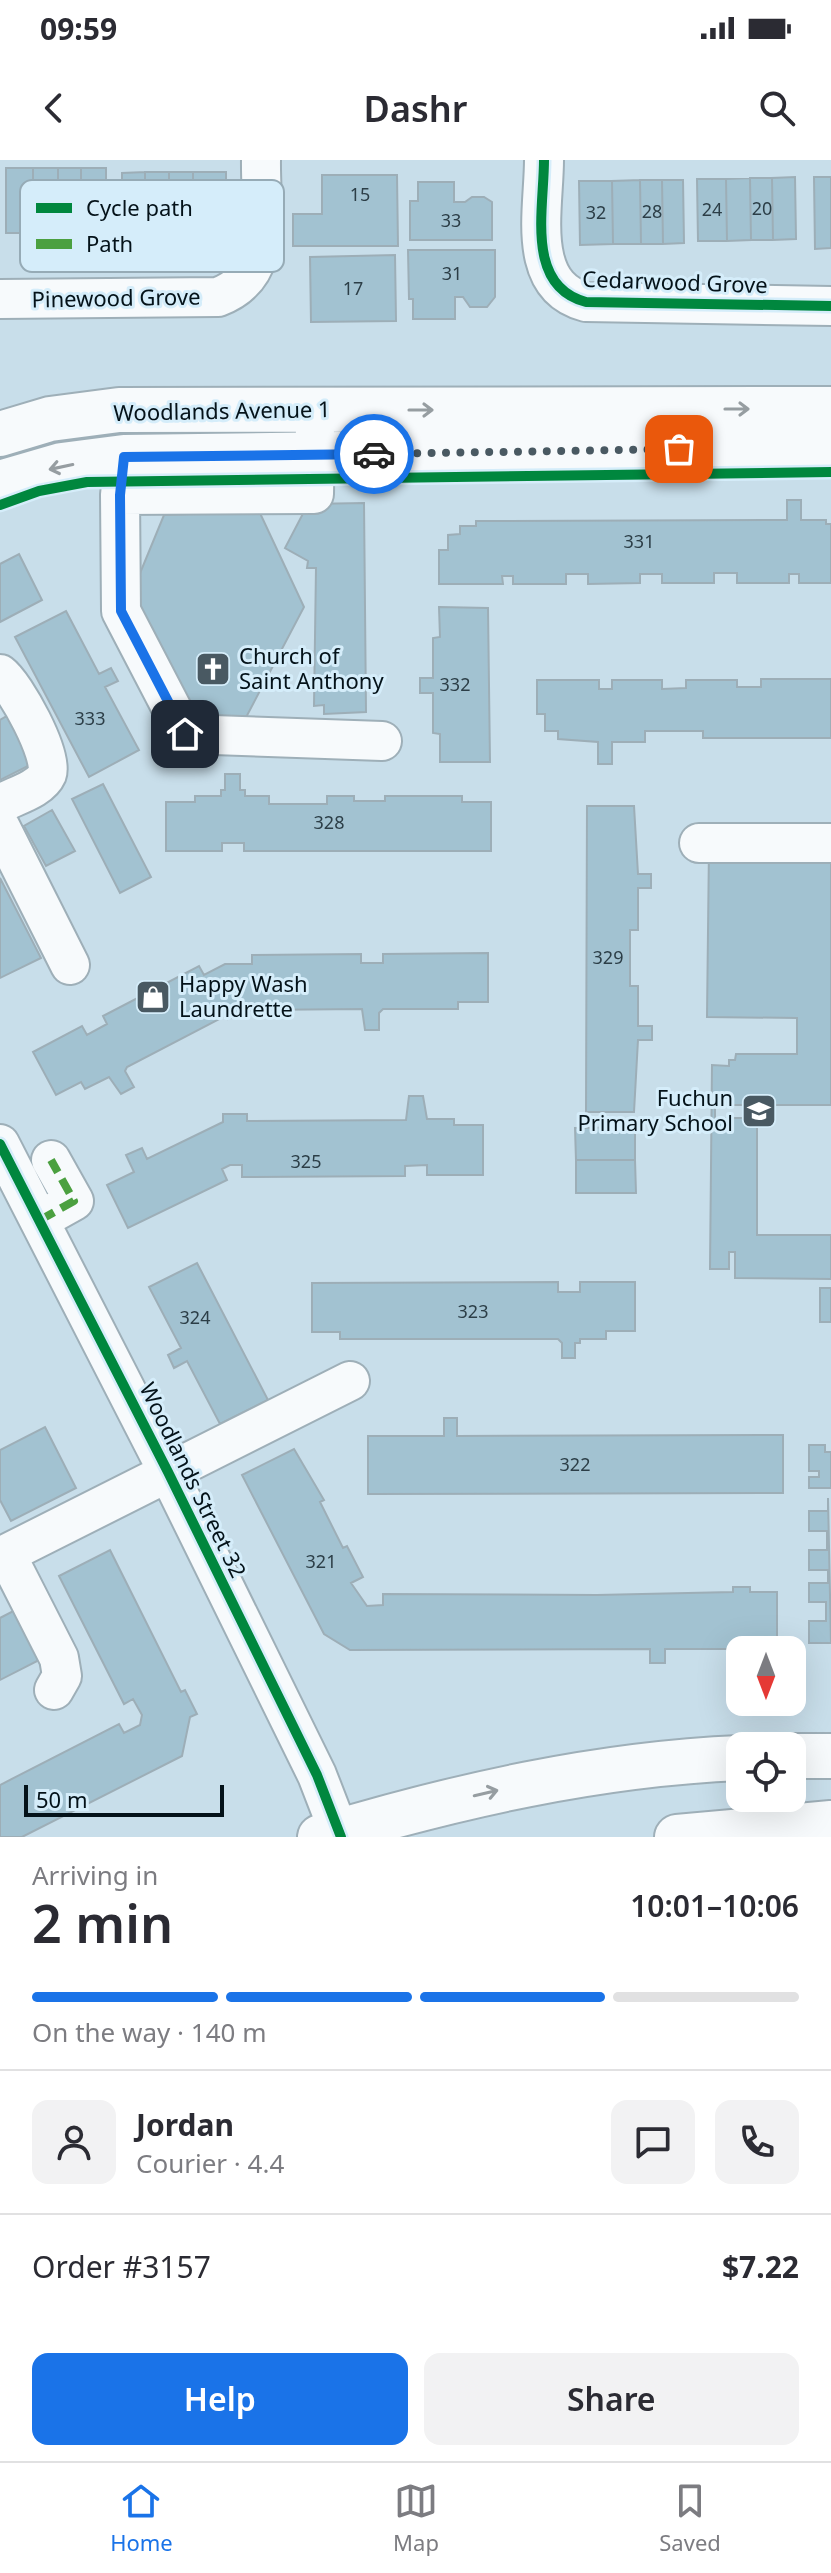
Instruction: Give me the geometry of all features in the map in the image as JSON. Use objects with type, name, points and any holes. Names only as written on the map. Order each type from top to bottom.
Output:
[{"type":"main road","name":"Woodlands Avenue 1","points":[[0,434],[50,419],[119,410],[831,409]]},
{"type":"main road","name":"Woodlands Avenue 1","points":[[0,483],[62,465],[122,476],[314,455],[831,447]]},
{"type":"main road","points":[[806,1756],[831,1756]]},
{"type":"main road","points":[[329,1836],[538,1780],[726,1760]]},
{"type":"main road","points":[[677,1837],[831,1823]]},
{"type":"street","name":"Pinewood Grove","points":[[261,160],[261,180]]},
{"type":"street","name":"Cedarwood Grove","points":[[544,160],[543,261],[552,283],[567,297],[586,302],[831,306]]},
{"type":"street","name":"Pinewood Grove","points":[[0,299],[218,297],[238,289],[253,272]]},
{"type":"street","points":[[314,455],[315,410]]},
{"type":"street","points":[[122,476],[121,611],[185,734],[382,741]]},
{"type":"street","points":[[0,674],[13,686],[48,758],[48,772],[40,783],[0,804]]},
{"type":"street","points":[[0,826],[70,965]]},
{"type":"street","points":[[699,843],[831,843]]},
{"type":"street","name":"Woodlands Street 32","points":[[0,1144],[40,1220],[161,1476]]},
{"type":"street","points":[[40,1220],[74,1201],[51,1160]]},
{"type":"street","name":"Woodlands Street 32","points":[[0,1185],[161,1476],[317,1775],[329,1836]]},
{"type":"street","points":[[54,1690],[62,1676],[59,1658],[6,1554],[350,1381]]},
{"type":"building","points":[[6,168],[33,168],[33,180],[20,180],[20,233],[6,233]]},
{"type":"building","points":[[33,168],[58,168],[58,180],[33,180]]},
{"type":"building","points":[[58,168],[81,168],[81,180],[58,180]]},
{"type":"building","points":[[81,168],[106,168],[106,180],[81,180]]},
{"type":"building","points":[[145,172],[169,172],[169,180],[145,180]]},
{"type":"building","points":[[145,172],[145,180],[122,180],[122,173]]},
{"type":"building","points":[[169,172],[193,172],[193,180],[169,180]]},
{"type":"building","points":[[193,172],[226,172],[226,180],[193,180]]},
{"type":"building","points":[[322,175],[397,175],[398,246],[293,246],[293,214],[322,214]]},
{"type":"building","points":[[795,177],[796,239],[773,240],[772,178]]},
{"type":"building","points":[[814,177],[831,177],[831,248],[815,249]]},
{"type":"building","points":[[750,178],[772,178],[773,240],[751,240]]},
{"type":"building","points":[[750,178],[751,240],[727,241],[726,179]]},
{"type":"building","points":[[697,179],[726,179],[727,241],[698,241]]},
{"type":"building","points":[[640,180],[662,180],[663,244],[641,244]]},
{"type":"building","points":[[640,180],[641,244],[613,244],[612,181]]},
{"type":"building","points":[[662,180],[683,180],[684,243],[663,244]]},
{"type":"building","points":[[579,181],[612,181],[613,244],[580,245]]},
{"type":"building","points":[[418,182],[454,182],[454,202],[484,197],[492,202],[492,240],[410,240],[410,201],[418,201]]},
{"type":"building","points":[[408,250],[495,250],[495,297],[487,307],[470,307],[463,297],[455,297],[455,319],[413,319],[413,299],[409,299]]},
{"type":"building","points":[[395,255],[396,321],[311,322],[310,257]]},
{"type":"building","points":[[787,500],[801,500],[801,520],[826,520],[826,524],[831,524],[831,583],[799,583],[799,574],[789,574],[789,583],[737,583],[737,573],[714,573],[714,583],[662,583],[662,574],[640,574],[640,583],[588,584],[588,574],[566,574],[566,584],[513,584],[513,576],[502,576],[503,584],[439,584],[439,550],[448,550],[448,535],[460,534],[460,526],[476,526],[476,521],[787,520]]},
{"type":"building","points":[[364,503],[366,712],[324,714],[324,705],[314,706],[316,568],[307,568],[308,561],[285,548],[308,504]]},
{"type":"building","name":"Church of Saint Anthony","points":[[259,511],[304,607],[242,725],[185,725],[124,612],[164,515]]},
{"type":"building","points":[[19,554],[42,600],[0,622],[0,564]]},
{"type":"building","points":[[439,607],[488,608],[490,762],[440,762],[440,734],[433,733],[433,693],[420,693],[420,678],[433,678],[433,638],[440,637]]},
{"type":"building","points":[[66,611],[99,674],[111,668],[118,681],[105,687],[139,750],[89,777],[15,637]]},
{"type":"building","points":[[761,679],[831,679],[831,738],[703,738],[703,731],[645,731],[645,742],[612,742],[612,764],[598,764],[598,742],[558,739],[558,731],[545,731],[545,714],[537,714],[537,680],[599,680],[599,689],[612,689],[612,680],[662,680],[662,689],[686,688],[686,680],[737,680],[737,687],[761,687]]},
{"type":"building","points":[[7,716],[32,764],[0,780],[0,720]]},
{"type":"building","points":[[225,774],[240,774],[240,790],[245,790],[245,796],[269,796],[269,804],[327,804],[327,796],[354,796],[354,801],[385,801],[385,796],[462,796],[462,802],[491,802],[491,851],[244,851],[244,843],[222,843],[222,851],[166,851],[166,802],[195,802],[195,796],[221,796],[221,790],[225,790]]},
{"type":"building","points":[[103,784],[151,877],[120,893],[72,799]]},
{"type":"building","points":[[587,806],[634,806],[638,874],[651,874],[651,888],[638,888],[638,930],[630,930],[630,986],[638,986],[638,1026],[652,1026],[652,1040],[638,1040],[634,1112],[586,1112]]},
{"type":"building","points":[[52,810],[75,851],[46,866],[24,826]]},
{"type":"building","points":[[709,846],[831,847],[831,1105],[715,1105],[715,1118],[757,1118],[757,1235],[831,1235],[831,1279],[735,1278],[735,1252],[729,1252],[729,1269],[710,1269],[712,1065],[729,1066],[729,1060],[735,1060],[736,1054],[797,1054],[797,1018],[707,1017]]},
{"type":"building","points":[[0,878],[41,958],[0,978]]},
{"type":"building","points":[[488,953],[488,1002],[458,1002],[458,1009],[383,1009],[379,1013],[379,1030],[365,1030],[362,1009],[252,1010],[228,1019],[227,1015],[127,1067],[125,1071],[134,1087],[121,1094],[109,1077],[85,1089],[81,1082],[56,1095],[33,1052],[82,1026],[87,1035],[107,1024],[103,1016],[199,966],[204,975],[225,964],[252,964],[252,955],[361,954],[361,963],[383,963],[383,954]]},
{"type":"building","points":[[409,1096],[423,1096],[427,1119],[454,1119],[454,1125],[483,1125],[483,1175],[427,1175],[427,1165],[405,1166],[405,1176],[242,1177],[242,1165],[230,1165],[222,1169],[227,1180],[128,1228],[107,1185],[134,1172],[126,1155],[142,1148],[147,1159],[223,1122],[223,1114],[247,1114],[247,1121],[406,1120]]},
{"type":"building","points":[[635,1127],[635,1160],[576,1160],[575,1128]]},
{"type":"building","points":[[576,1160],[635,1160],[636,1193],[576,1193]]},
{"type":"building","points":[[197,1263],[268,1400],[220,1424],[187,1361],[174,1368],[168,1355],[181,1348],[149,1287]]},
{"type":"building","points":[[558,1282],[558,1292],[580,1292],[580,1282],[635,1282],[635,1331],[606,1331],[606,1339],[580,1339],[580,1343],[575,1343],[575,1358],[562,1358],[562,1343],[558,1339],[340,1339],[340,1332],[312,1332],[312,1283]]},
{"type":"building","points":[[820,1288],[831,1288],[831,1322],[820,1322]]},
{"type":"building","points":[[444,1418],[457,1418],[457,1436],[783,1435],[783,1493],[368,1494],[368,1436],[444,1436]]},
{"type":"building","points":[[45,1427],[76,1488],[11,1521],[0,1500],[0,1450]]},
{"type":"building","points":[[809,1445],[825,1445],[825,1452],[831,1452],[831,1488],[809,1488],[809,1477],[819,1477],[819,1471],[809,1471]]},
{"type":"building","points":[[294,1449],[324,1500],[320,1502],[343,1548],[347,1546],[363,1577],[351,1583],[367,1606],[383,1605],[383,1594],[597,1595],[733,1592],[733,1587],[750,1587],[750,1592],[777,1592],[777,1636],[726,1636],[726,1649],[665,1649],[665,1663],[650,1663],[650,1649],[350,1650],[324,1634],[242,1475]]},
{"type":"building","points":[[828,1498],[831,1643],[809,1643],[809,1621],[826,1621],[826,1602],[809,1602],[809,1583],[828,1583],[828,1570],[809,1570],[809,1550],[827,1550],[827,1531],[809,1531],[809,1511],[828,1511]]},
{"type":"building","points":[[110,1550],[181,1692],[185,1690],[197,1714],[190,1717],[182,1756],[22,1837],[0,1837],[0,1785],[119,1724],[124,1733],[140,1725],[142,1715],[133,1699],[124,1704],[59,1576]]},
{"type":"building","points":[[19,1608],[45,1657],[0,1680],[0,1618]]},
{"type":"marked path","points":[[40,1220],[74,1201],[51,1160]]},
{"type":"cycle path","points":[[544,160],[542,243],[554,280],[567,293],[586,302],[831,306]]},
{"type":"cycle path","points":[[0,505],[39,491],[87,482],[831,472]]},
{"type":"cycle path","points":[[0,1144],[168,1472],[317,1775],[341,1837]]},
{"type":"way so far","points":[[374,454],[679,449]]},
{"type":"place","name":"Church of Saint Anthony","points":[[213,669]]},
{"type":"place","name":"Happy Wash Laundrette","points":[[153,997]]},
{"type":"place","name":"Fuchun Primary School","points":[[759,1111]]},
{"type":"route","points":[[185,734],[121,611],[120,495],[124,457],[374,454]]}]
